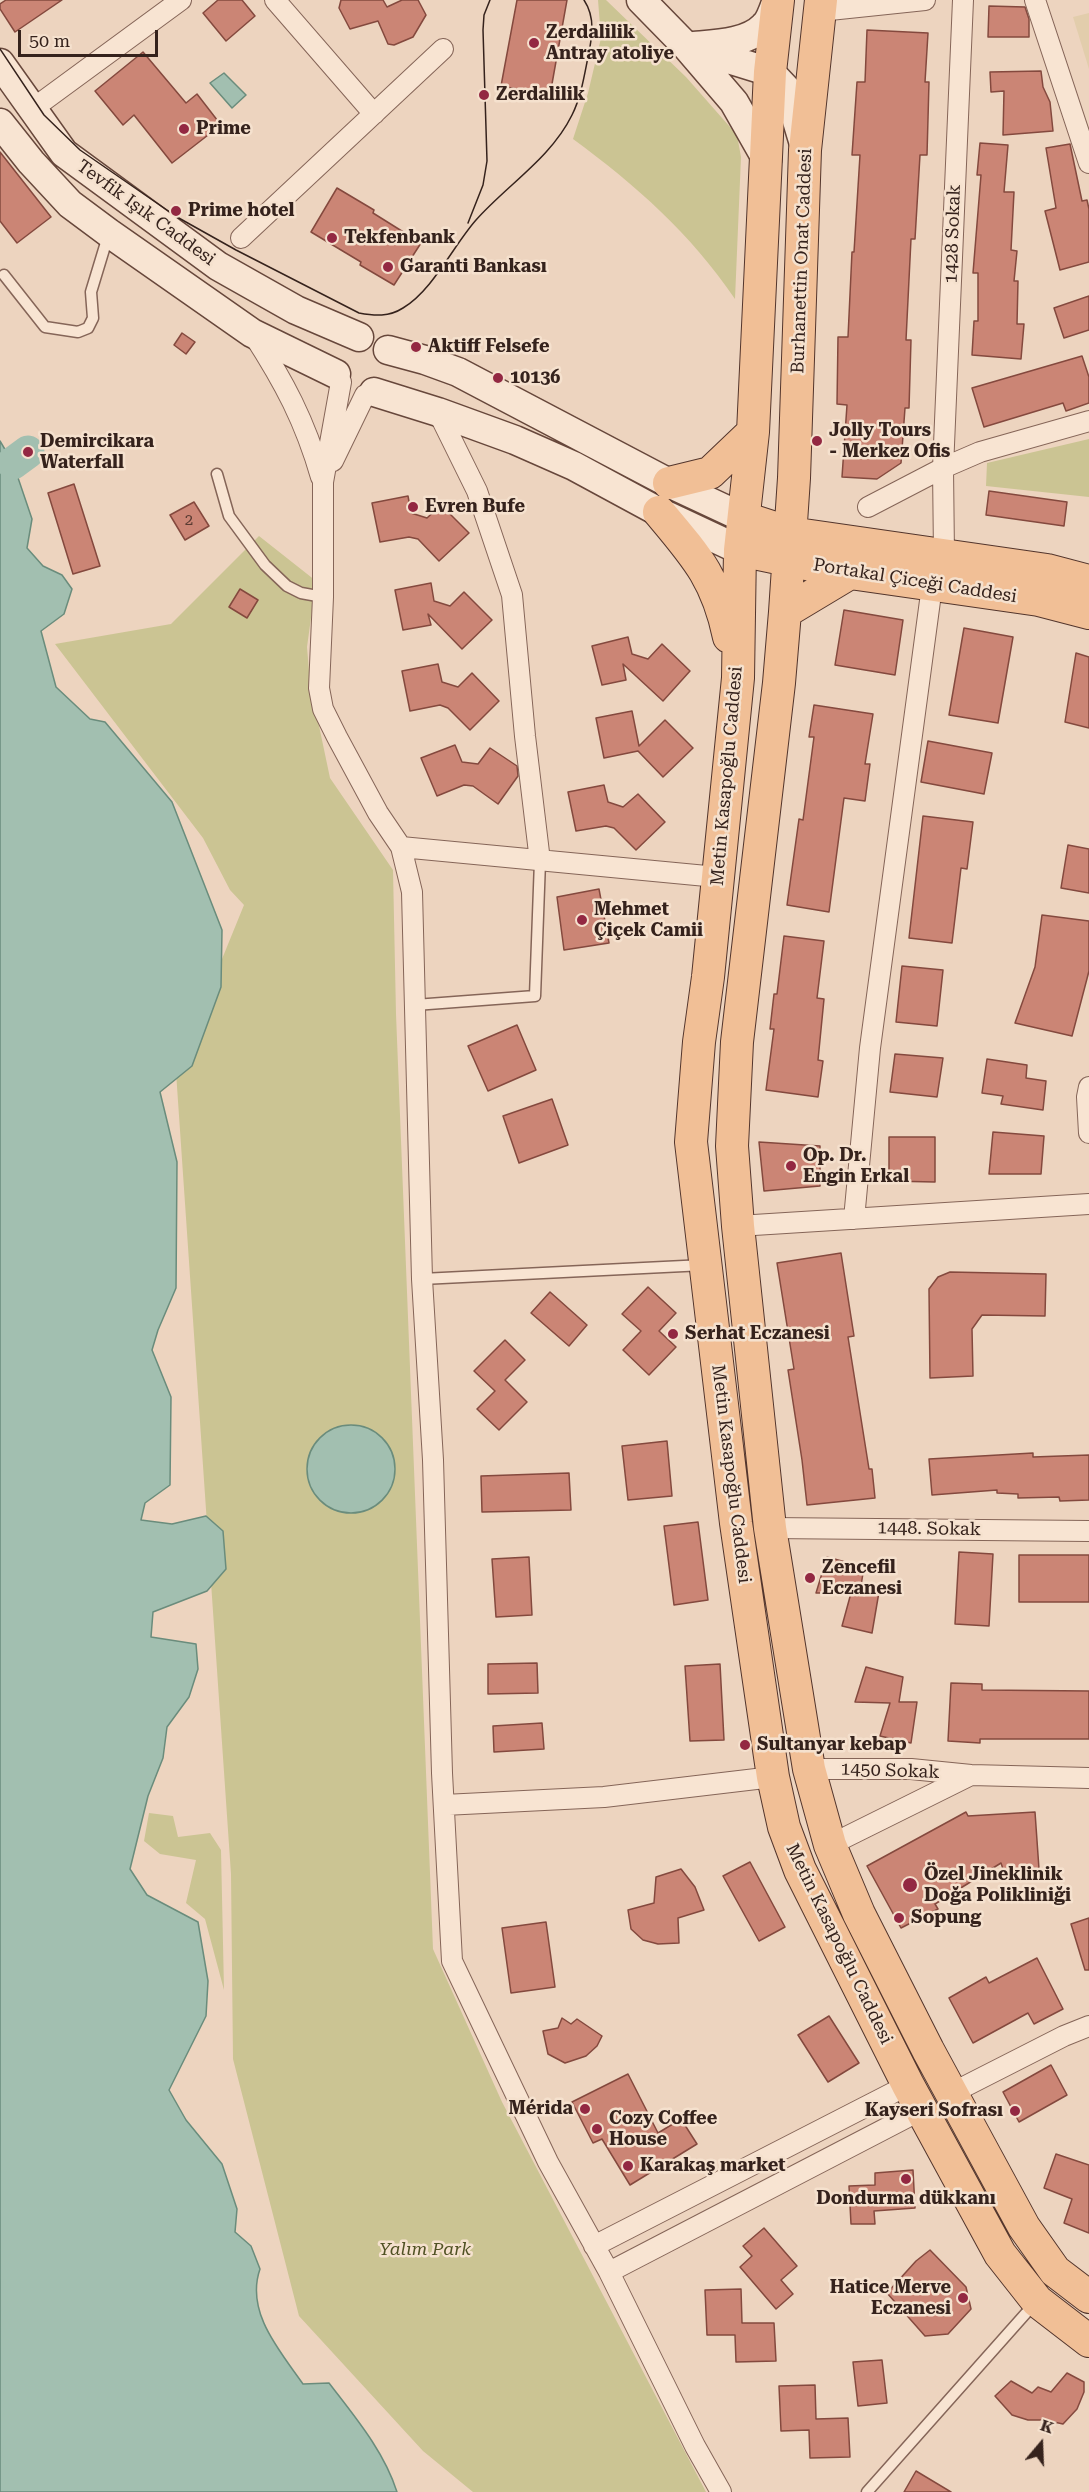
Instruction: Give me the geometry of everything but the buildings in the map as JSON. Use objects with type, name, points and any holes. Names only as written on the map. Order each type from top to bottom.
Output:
[{"type":"main road","points":[[744,518],[753,432],[770,72],[777,0]]},
{"type":"main road","name":"Burhanettin Onat Caddesi","points":[[789,539],[794,478],[805,150],[820,5]]},
{"type":"main road","points":[[738,678],[725,616],[714,586],[664,498],[710,473],[753,432]]},
{"type":"main road","points":[[794,478],[802,503],[819,525],[849,542]]},
{"type":"main road","name":"Portakal Çiceği Caddesi","points":[[744,518],[789,539],[850,573],[1039,600],[1089,613]]},
{"type":"main road","name":"Metin Kasapoğlu Caddesi","points":[[744,518],[740,550],[738,678],[691,1142],[736,1523],[773,1777],[784,1827],[800,1870],[914,2098],[1000,2254],[1037,2301],[1089,2341]]},
{"type":"main road","name":"Portakal Çiceği Caddesi","points":[[740,550],[789,539],[849,542],[1047,570],[1089,581]]},
{"type":"main road","name":"Metin Kasapoğlu Caddesi","points":[[789,539],[778,694],[736,1042],[732,1146],[738,1226],[770,1528],[809,1769],[830,1845],[860,1914],[950,2094],[1024,2227],[1055,2271],[1089,2297]]},
{"type":"main road","points":[[785,612],[850,573]]},
{"type":"street","points":[[31,110],[181,0]]},
{"type":"street","points":[[275,0],[374,114]]},
{"type":"street","points":[[641,0],[686,46],[734,102],[766,159]]},
{"type":"street","points":[[686,46],[721,44],[753,34],[766,26],[777,0]]},
{"type":"street","points":[[820,5],[925,0]]},
{"type":"street","name":"1428 Sokak","points":[[944,555],[943,468],[963,0]]},
{"type":"street","points":[[1035,0],[1089,164]]},
{"type":"street","points":[[686,46],[770,72],[788,92],[805,150]]},
{"type":"street","points":[[241,238],[443,49]]},
{"type":"street","name":"Tevfik Işık Caddesi","points":[[0,63],[31,110],[64,153],[218,266],[296,310],[359,337]]},
{"type":"street","name":"Tevfik Işık Caddesi","points":[[0,123],[31,162],[70,204],[252,333],[354,386],[438,412],[515,440],[574,466],[664,498]]},
{"type":"street","points":[[252,333],[296,405],[311,441],[323,482],[323,597],[319,688],[323,709],[378,813],[401,848],[412,892],[422,1279],[433,1460],[444,1805],[452,1961],[548,2162],[609,2272],[695,2446],[721,2492]]},
{"type":"street","points":[[359,337],[375,339],[388,350],[392,358],[391,375],[381,388],[354,386],[336,358],[339,351],[344,344],[359,337]]},
{"type":"street","points":[[388,350],[458,372],[664,498],[740,550]]},
{"type":"street","points":[[323,482],[354,386]]},
{"type":"street","points":[[323,482],[354,386]]},
{"type":"street","points":[[438,412],[477,491],[512,595],[525,736],[540,861]]},
{"type":"street","points":[[868,507],[943,468],[980,452],[1089,421]]},
{"type":"street","points":[[664,498],[744,518]]},
{"type":"street","points":[[854,1219],[870,1048],[932,586]]},
{"type":"street","points":[[401,848],[717,878]]},
{"type":"street","points":[[1089,1087],[1087,1097],[1089,1133]]},
{"type":"street","points":[[738,1226],[1089,1204]]},
{"type":"street","name":"1448. Sokak","points":[[770,1528],[1089,1531]]},
{"type":"street","name":"1450 Sokak","points":[[809,1769],[911,1769],[971,1775],[1089,1778]]},
{"type":"street","name":"1450 Sokak","points":[[830,1845],[971,1775]]},
{"type":"street","points":[[444,1805],[604,1797],[773,1777]]},
{"type":"street","points":[[950,2094],[1064,2036],[1089,2026]]},
{"type":"street","points":[[594,2246],[914,2098]]},
{"type":"street","points":[[609,2272],[914,2098]]},
{"type":"lane","points":[[4,275],[45,327],[78,332],[88,328],[93,318],[91,292],[109,233]]},
{"type":"lane","points":[[217,474],[230,516],[265,565],[287,586],[301,593],[323,597]]},
{"type":"lane","points":[[415,1005],[535,996],[540,861]]},
{"type":"lane","points":[[422,1279],[705,1265]]},
{"type":"lane","points":[[867,2492],[1037,2301]]},
{"type":"shaded area","points":[[1089,13],[1089,69],[1073,17]]},
{"type":"shaded area","points":[[224,73],[246,95],[232,108],[210,83]]},
{"type":"shaded area","points":[[0,441],[13,463],[32,519],[27,548],[43,566],[62,575],[72,589],[64,614],[41,631],[56,687],[90,719],[105,722],[172,802],[222,930],[221,987],[192,1066],[160,1092],[177,1162],[176,1288],[152,1350],[171,1397],[170,1485],[145,1503],[141,1520],[172,1524],[206,1516],[223,1531],[226,1569],[207,1591],[153,1612],[151,1637],[196,1644],[198,1669],[189,1697],[167,1727],[163,1758],[148,1796],[130,1869],[147,1895],[198,1922],[208,1981],[206,2016],[169,2090],[186,2120],[222,2164],[237,2209],[235,2232],[251,2246],[260,2269],[257,2300],[267,2330],[303,2384],[329,2383],[377,2448],[397,2492],[0,2492]]},
{"type":"shaded area","points":[[351,1425],[368,1428],[382,1438],[392,1452],[395,1469],[392,1486],[382,1500],[368,1510],[351,1513],[334,1510],[320,1500],[310,1486],[307,1469],[310,1452],[320,1438],[334,1428]]},
{"type":"green space","points":[[598,0],[606,0],[686,77],[737,135],[741,157],[735,299],[700,253],[661,212],[641,193],[573,139],[588,93],[601,38]]},
{"type":"green space","points":[[1089,439],[1089,497],[986,486],[987,463]]},
{"type":"green space","name":"Yalım Park","points":[[259,536],[316,581],[307,647],[310,683],[330,778],[393,870],[396,1014],[433,1949],[502,2102],[706,2492],[473,2492],[423,2451],[299,2316],[233,2059],[231,1874],[176,1072],[244,905],[230,890],[203,838],[55,644],[171,624]]},
{"type":"green space","points":[[149,1813],[173,1816],[178,1837],[210,1833],[221,1850],[224,1990],[205,1919],[186,1903],[196,1860],[160,1854],[144,1841]]},
{"type":"waterway","points":[[13,463],[28,452]]},
{"type":"tram line","points":[[468,223],[483,185],[487,161],[483,30],[484,15],[490,0]]},
{"type":"tram line","points":[[0,49],[44,115],[80,150],[177,217],[236,250],[359,313],[382,315],[403,308],[424,290],[476,220],[541,158],[563,130],[578,101],[591,43],[592,21],[584,0]]},
{"type":"place","name":"Zerdalilik Antray atoliye","points":[[534,43]]},
{"type":"place","name":"Zerdalilik","points":[[484,95]]},
{"type":"place","name":"Prime","points":[[184,129]]},
{"type":"place","name":"Prime hotel","points":[[176,211]]},
{"type":"place","name":"Tekfenbank","points":[[332,238]]},
{"type":"place","name":"Garanti Bankası","points":[[388,267]]},
{"type":"place","name":"Aktiff Felsefe","points":[[416,347]]},
{"type":"place","name":"10136","points":[[498,378]]},
{"type":"place","name":"Jolly Tours - Merkez Ofis","points":[[817,441]]},
{"type":"place","name":"Demircikara Waterfall","points":[[28,452]]},
{"type":"place","name":"Evren Bufe","points":[[413,507]]},
{"type":"place","name":"Mehmet Çiçek Camii","points":[[582,920]]},
{"type":"place","name":"Op. Dr. Engin Erkal","points":[[791,1166]]},
{"type":"place","name":"Serhat Eczanesi","points":[[673,1334]]},
{"type":"place","name":"Zencefil Eczanesi","points":[[810,1578]]},
{"type":"place","name":"Sultanyar kebap","points":[[745,1745]]},
{"type":"place","name":"Özel Jineklinik Doğa Polikliniği","points":[[910,1885]]},
{"type":"place","name":"Sopung","points":[[899,1918]]},
{"type":"place","name":"Mérida","points":[[585,2109]]},
{"type":"place","name":"Kayseri Sofrası","points":[[1015,2111]]},
{"type":"place","name":"Cozy Coffee House","points":[[597,2129]]},
{"type":"place","name":"Karakaş market","points":[[628,2166]]},
{"type":"place","name":"Dondurma dükkanı","points":[[906,2179]]},
{"type":"place","name":"Hatice Merve Eczanesi","points":[[963,2298]]}]
